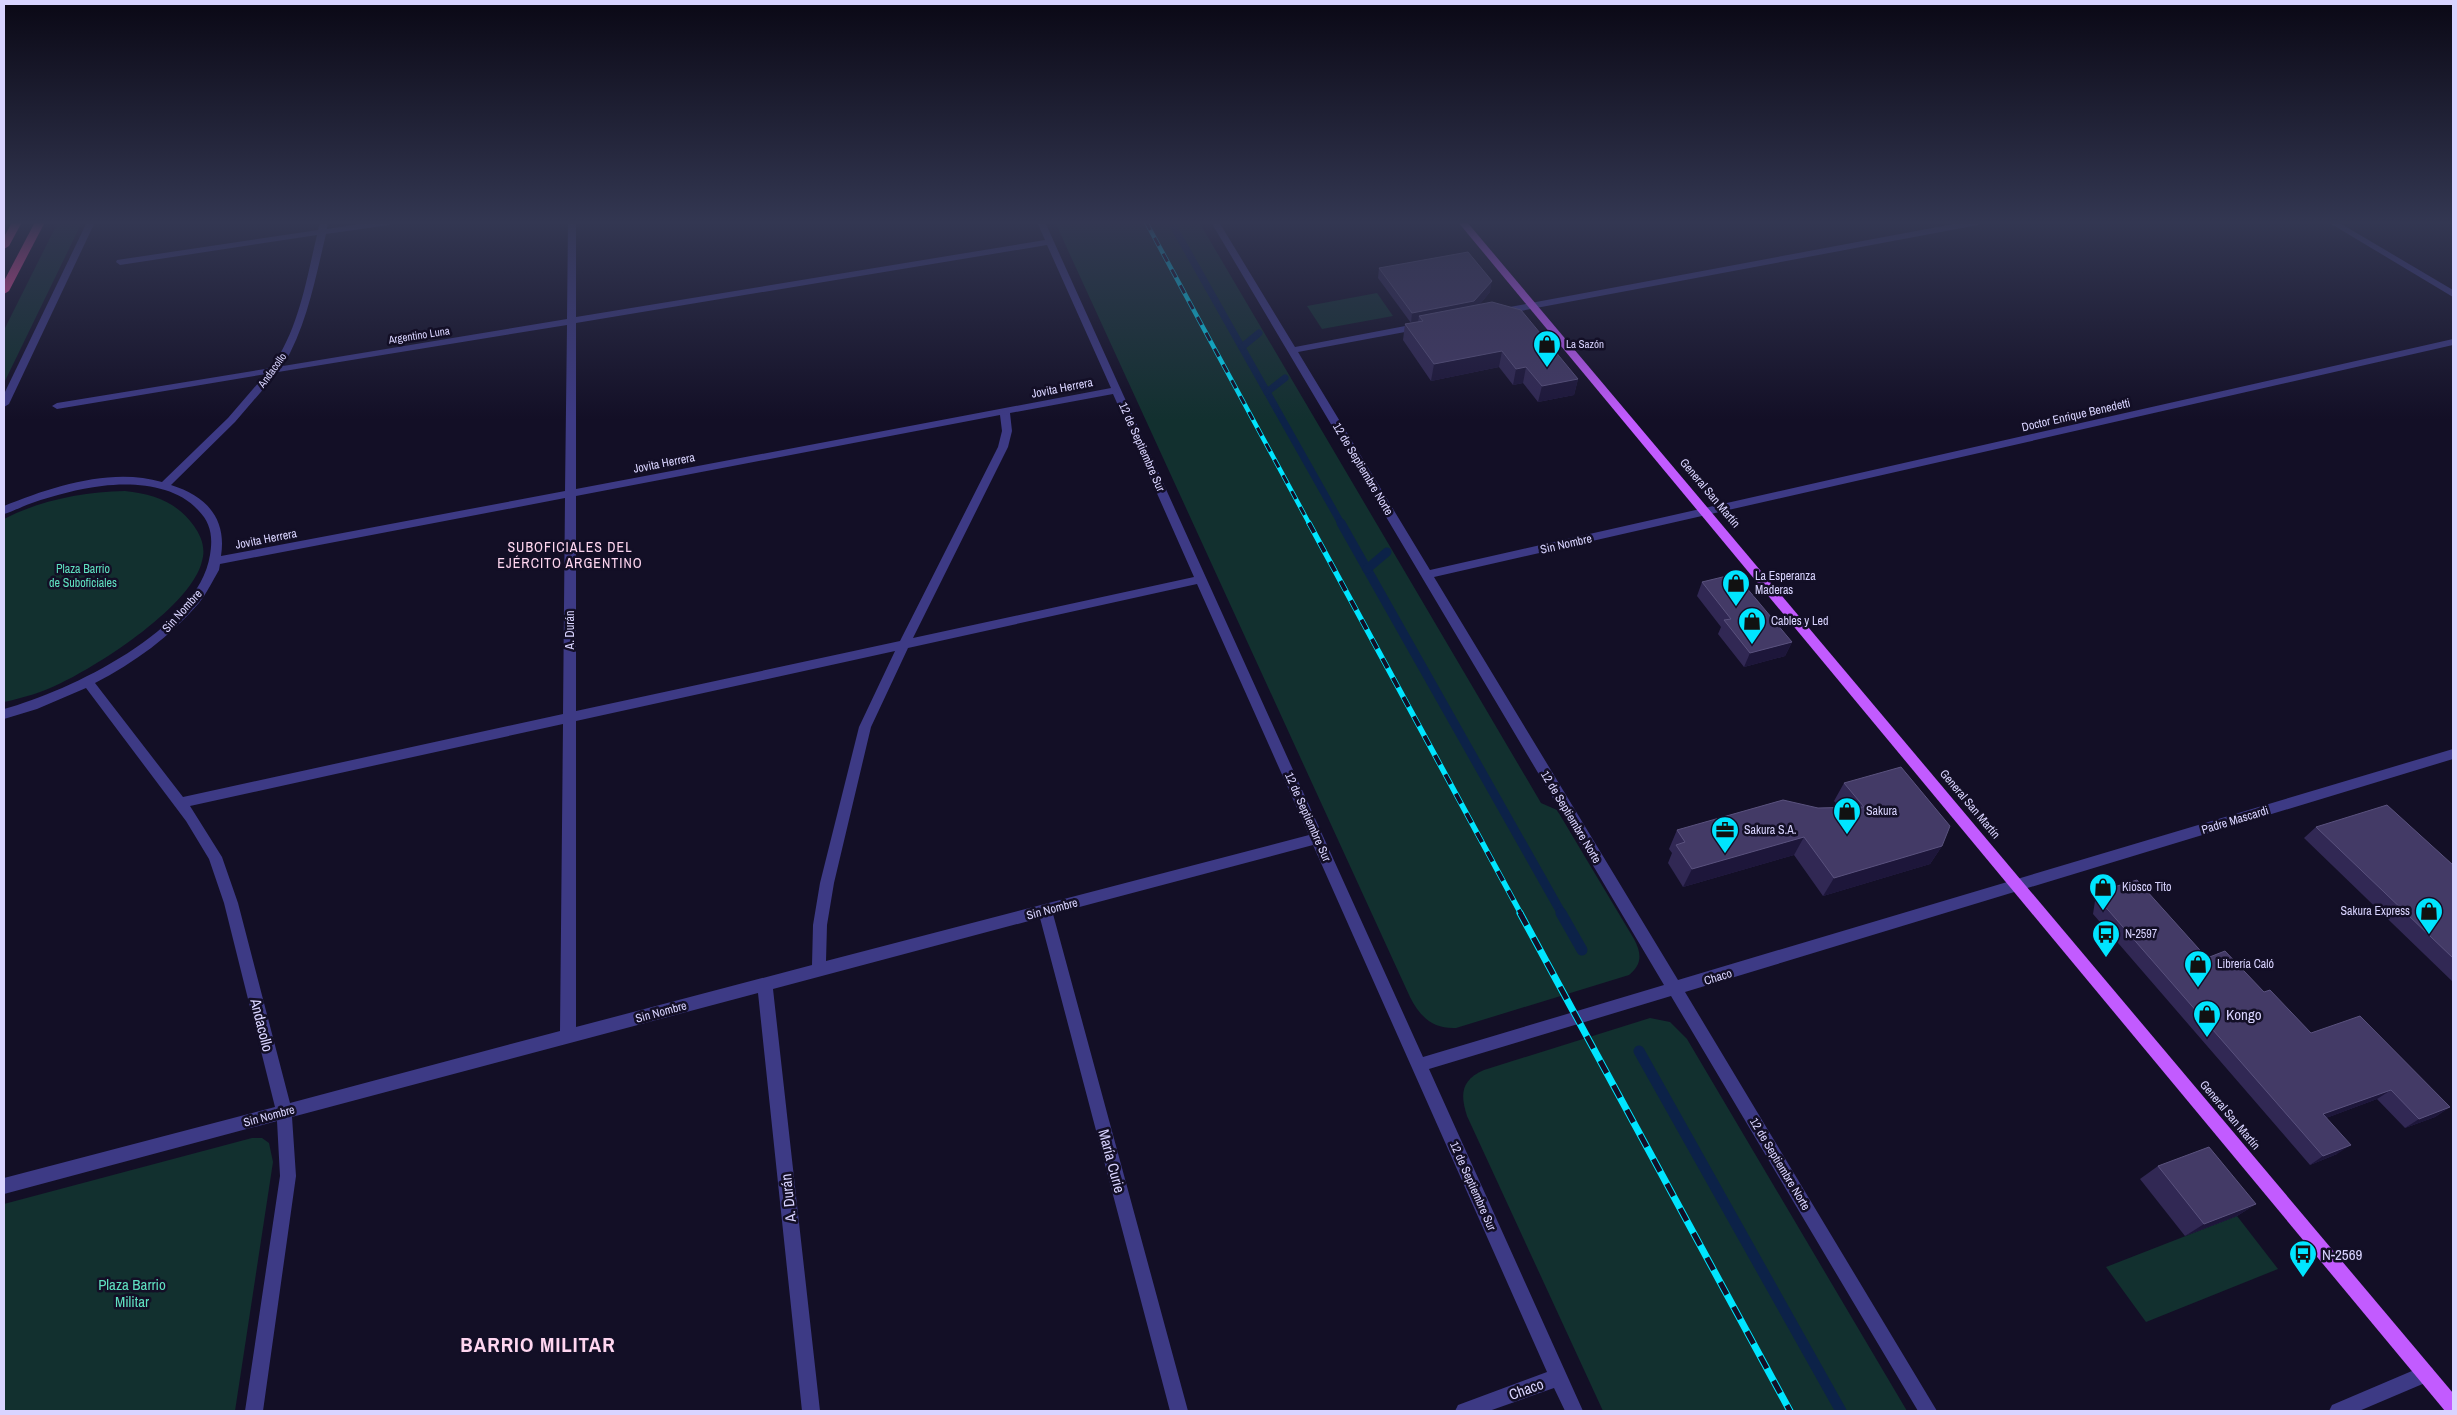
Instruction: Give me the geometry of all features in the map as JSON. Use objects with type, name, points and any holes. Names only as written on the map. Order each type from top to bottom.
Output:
[{"type":"main road","name":"General San Martín","points":[[1517,288],[2453,1407]]},
{"type":"street","points":[[4,404],[59,288]]},
{"type":"street","name":"Andacollo","points":[[164,486],[243,406],[273,370],[288,348],[301,317],[308,288]]},
{"type":"street","name":"A. Durán","points":[[568,1037],[572,288]]},
{"type":"street","name":"Argentino Luna","points":[[57,406],[771,288]]},
{"type":"street","name":"12 de Septiembre Sur","points":[[1071,288],[1574,1411]]},
{"type":"street","name":"12 de Septiembre Norte","points":[[1255,288],[1928,1411]]},
{"type":"street","points":[[1493,313],[1627,288]]},
{"type":"street","points":[[1292,350],[1436,324]]},
{"type":"street","name":"Doctor Enrique Benedetti","points":[[1705,512],[2453,342]]},
{"type":"street","name":"Jovita Herrera","points":[[216,561],[1117,390]]},
{"type":"street","points":[[818,970],[822,906],[860,747],[873,708],[1003,447],[1007,431],[1005,411]]},
{"type":"street","name":"Sin Nombre","points":[[4,510],[57,491],[103,483],[125,482],[164,486],[193,499],[204,508],[215,523],[218,541],[216,561],[201,591],[190,606],[167,629],[138,652],[88,682],[44,703],[4,714]]},
{"type":"street","name":"Sin Nombre","points":[[1427,575],[1705,512]]},
{"type":"street","points":[[180,803],[1202,579]]},
{"type":"street","name":"Andacollo","points":[[88,682],[204,836],[224,880],[284,1112],[288,1176],[254,1411]]},
{"type":"street","points":[[2448,756],[2453,766]]},
{"type":"street","name":"Padre Mascardi","points":[[2017,886],[2448,756]]},
{"type":"street","name":"Sin Nombre","points":[[4,1186],[1317,838]]},
{"type":"street","name":"Chaco","points":[[1419,1065],[1675,990],[2017,886]]},
{"type":"street","name":"María Curie","points":[[1046,910],[1179,1411]]},
{"type":"street","name":"A. Durán","points":[[765,985],[811,1411]]},
{"type":"street","points":[[2338,1411],[2426,1374]]},
{"type":"street","name":"Chaco","points":[[1464,1411],[1559,1377]]},
{"type":"green space","points":[[25,288],[50,288],[4,383],[4,330]]},
{"type":"green space","points":[[1085,288],[1238,288],[1541,803],[1557,810],[1634,939],[1639,954],[1638,963],[1629,975],[1456,1028],[1434,1024],[1428,1020],[1418,1010],[1410,997]]},
{"type":"green space","points":[[1377,293],[1393,316],[1322,329],[1307,306]]},
{"type":"green space","name":"Plaza Barrio de Suboficiales","points":[[125,491],[145,494],[172,505],[194,526],[201,538],[203,547],[202,561],[195,578],[164,614],[121,648],[61,683],[26,697],[4,702],[4,519],[18,512],[63,498]]},
{"type":"green space","points":[[1650,1018],[1670,1022],[1687,1039],[1907,1411],[1603,1411],[1467,1116],[1463,1094],[1464,1088],[1471,1078],[1484,1070]]},
{"type":"green space","name":"Plaza Barrio Militar","points":[[252,1138],[262,1138],[269,1143],[273,1162],[235,1411],[4,1411],[4,1204]]},
{"type":"green space","points":[[2237,1216],[2278,1269],[2146,1322],[2106,1267]]},
{"type":"building","points":[[1394,288],[1486,288],[1474,301],[1412,313]]},
{"type":"building","points":[[1492,302],[1521,310],[1578,379],[1542,386],[1526,367],[1516,369],[1502,351],[1434,364],[1405,324],[1423,321],[1419,316]]},
{"type":"building","points":[[1735,574],[1792,642],[1750,653],[1724,620],[1731,619],[1702,582]]},
{"type":"building","points":[[1901,767],[1950,826],[1942,846],[1834,878],[1804,837],[1692,869],[1676,845],[1685,842],[1677,830],[1783,800],[1818,808],[1864,807],[1844,783]]},
{"type":"building","name":"Sakura Express","points":[[2387,805],[2453,865],[2453,958],[2316,827]]},
{"type":"building","points":[[2137,880],[2207,958],[2225,951],[2264,992],[2270,990],[2311,1033],[2360,1016],[2450,1107],[2419,1119],[2391,1090],[2323,1114],[2351,1145],[2323,1156],[2102,903],[2104,890]]},
{"type":"building","points":[[2209,1147],[2256,1204],[2204,1224],[2158,1166]]},
{"type":"waterway","points":[[1208,288],[1342,525]]},
{"type":"waterway","points":[[1242,347],[1259,333]]},
{"type":"waterway","points":[[1267,392],[1285,378]]},
{"type":"waterway","points":[[1341,523],[1367,569]]},
{"type":"waterway","points":[[1367,569],[1387,552]]},
{"type":"waterway","points":[[1367,569],[1562,914]]},
{"type":"waterway","points":[[1561,913],[1582,950]]},
{"type":"waterway","points":[[1639,1051],[1841,1411]]},
{"type":"railway","points":[[1182,288],[1310,525]]},
{"type":"railway","points":[[1309,523],[1521,914]]},
{"type":"railway","points":[[1520,913],[1790,1411]]},
{"type":"place","name":"La Sazón","points":[[1547,368]]},
{"type":"place","name":"La Esperanza Maderas","points":[[1736,607]]},
{"type":"place","name":"Cables y Led","points":[[1752,645]]},
{"type":"place","name":"Sakura","points":[[1847,835]]},
{"type":"place","name":"Sakura S.A.","points":[[1725,854]]},
{"type":"place","name":"Kiosco Tito","points":[[2103,911]]},
{"type":"place","name":"Sakura Express","points":[[2429,935]]},
{"type":"place","name":"N-2597","points":[[2106,958]]},
{"type":"place","name":"Librería Caló","points":[[2198,988]]},
{"type":"place","name":"Kongo","points":[[2207,1038]]},
{"type":"place","name":"N-2569","points":[[2303,1278]]},
{"type":"district","name":"SUBOFICIALES DEL EJÉRCITO ARGENTINO","points":[[570,556]]},
{"type":"district","name":"BARRIO MILITAR","points":[[538,1344]]}]
